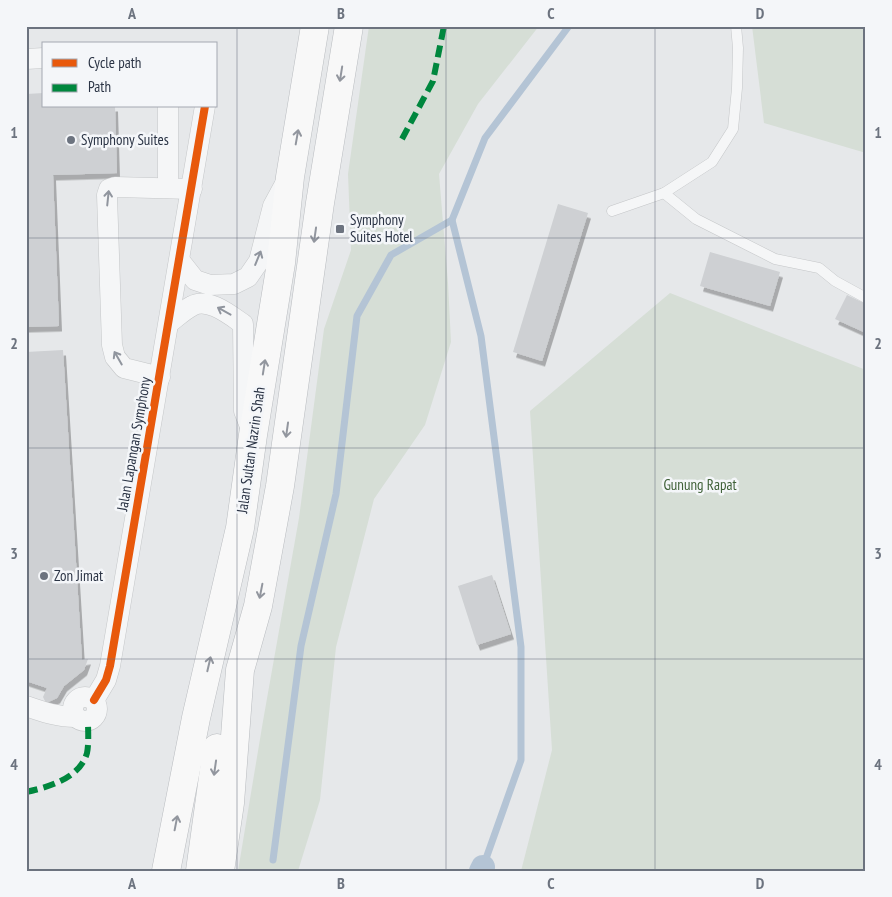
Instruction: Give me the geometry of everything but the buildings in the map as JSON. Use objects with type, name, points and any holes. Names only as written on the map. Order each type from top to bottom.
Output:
[{"type":"highway","name":"Jalan Sultan Nazrin Shah","points":[[166,871],[196,718],[240,528],[281,263],[290,176],[315,26]]},
{"type":"highway","points":[[200,871],[220,730],[240,670],[258,606],[280,486],[320,203],[349,26]]},
{"type":"highway","points":[[220,871],[230,804],[240,670]]},
{"type":"street","points":[[26,59],[42,58]]},
{"type":"street","points":[[168,108],[168,188]]},
{"type":"street","name":"Jalan Lapangan Symphony","points":[[26,706],[66,717],[76,717],[73,705],[78,698],[87,696],[94,700],[106,680],[160,377],[205,108]]},
{"type":"street","points":[[180,261],[195,280],[210,285],[234,284],[248,277],[259,261],[273,206],[290,176]]},
{"type":"street","points":[[160,377],[124,368],[115,357],[112,345],[107,195],[109,189],[115,187],[192,189]]},
{"type":"street","points":[[169,323],[194,304],[209,304],[226,311],[243,324],[244,411],[253,435]]},
{"type":"lane","points":[[612,211],[664,193],[712,162],[733,129],[738,48],[736,26]]},
{"type":"lane","points":[[664,193],[696,219],[775,259],[819,268],[835,281],[866,298]]},
{"type":"green space","points":[[369,26],[539,26],[478,104],[439,174],[451,342],[425,425],[374,499],[336,647],[320,800],[298,871],[238,871],[299,518],[324,329],[351,250],[348,174]]},
{"type":"green space","points":[[752,26],[866,26],[866,153],[764,123]]},
{"type":"green space","name":"Gunung Rapat","points":[[670,293],[866,370],[866,871],[521,871],[552,750],[530,411]]},
{"type":"waterway","points":[[483,867],[521,760],[521,647],[481,336],[452,220],[485,138],[569,26]]},
{"type":"waterway","points":[[273,860],[301,646],[336,494],[357,316],[391,255],[452,220]]},
{"type":"waterway","points":[[481,871],[483,867]]},
{"type":"marked path","points":[[402,139],[433,81],[444,26]]},
{"type":"marked path","points":[[26,792],[54,784],[78,769],[87,753],[88,721]]},
{"type":"cycle path","points":[[94,700],[106,680],[110,666],[205,108]]},
{"type":"place","name":"Symphony Suites","points":[[71,140]]},
{"type":"place","name":"Symphony Suites Hotel","points":[[340,229]]},
{"type":"place","name":"Zon Jimat","points":[[44,576]]}]
